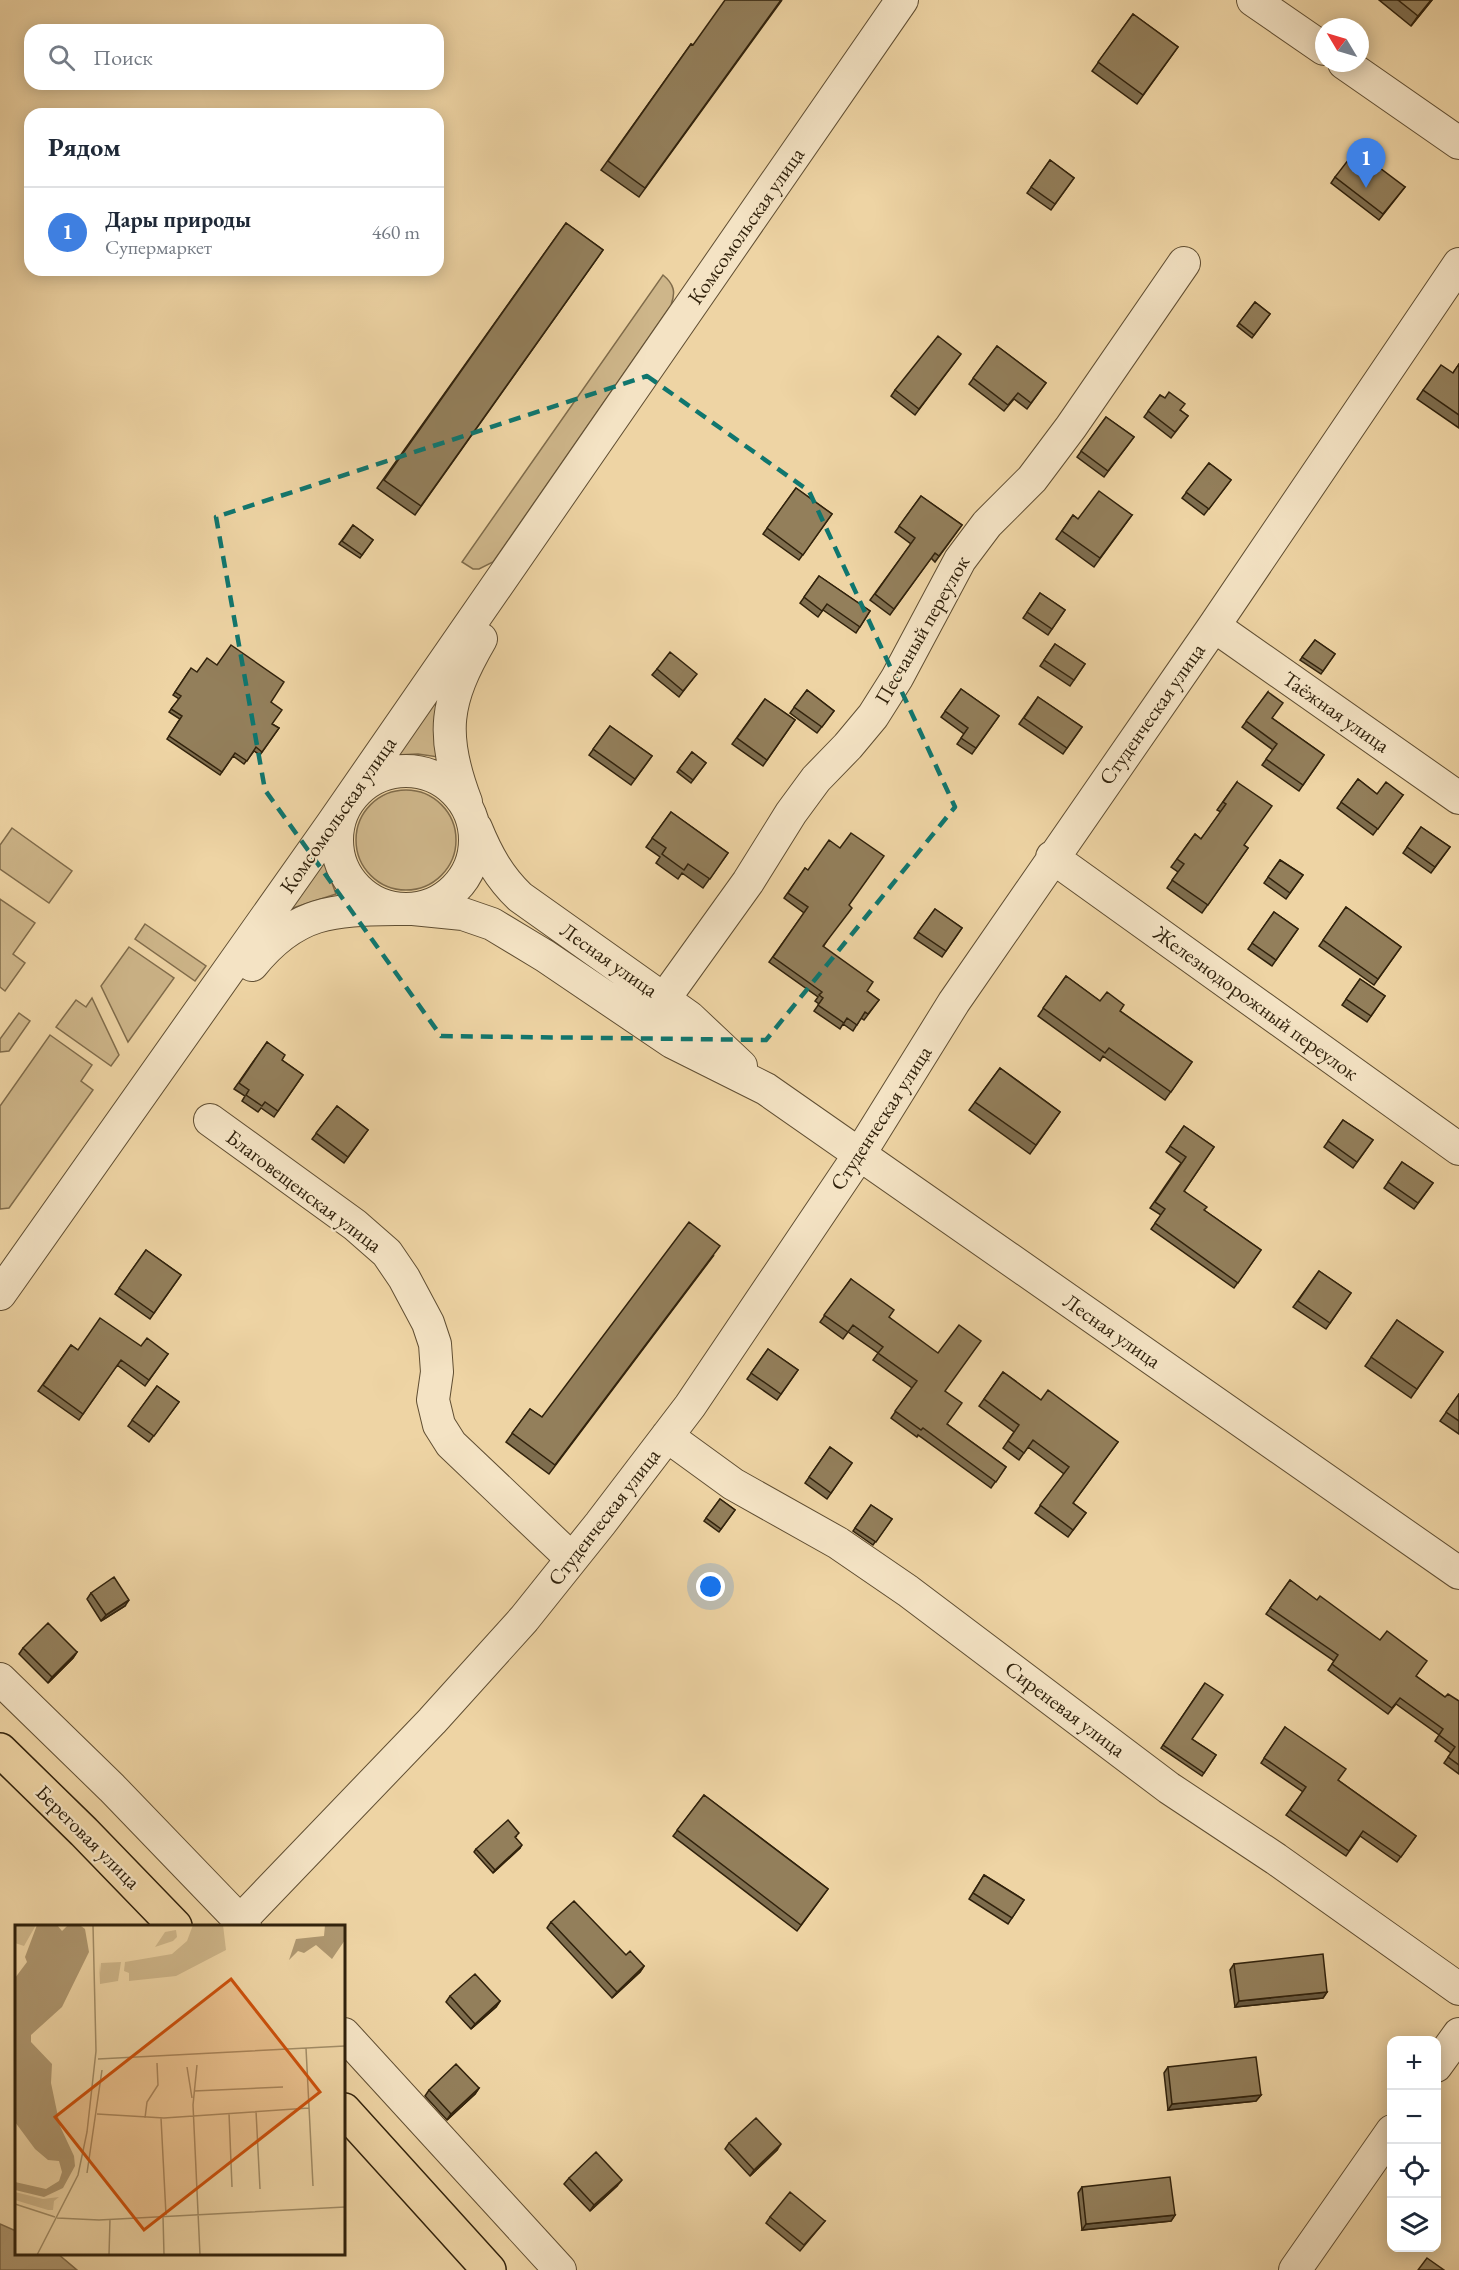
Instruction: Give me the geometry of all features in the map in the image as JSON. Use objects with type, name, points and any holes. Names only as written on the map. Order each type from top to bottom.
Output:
[{"type":"main road","name":"Береговая улица","points":[[0,1750],[174,1925]]},
{"type":"main road","name":"Береговая улица","points":[[0,1781],[143,1925]]},
{"type":"main road","points":[[345,2111],[489,2270]]},
{"type":"main road","points":[[345,2144],[459,2270]]},
{"type":"street","name":"Комсомольская улица","points":[[0,1294],[348,802],[902,0]]},
{"type":"street","points":[[1253,0],[1315,43]]},
{"type":"street","points":[[1357,72],[1459,143]]},
{"type":"street","name":"Песчаный переулок","points":[[664,999],[748,882],[790,813],[816,779],[873,716],[897,678],[960,560],[987,524],[1032,479],[1071,428],[1184,263]]},
{"type":"street","name":"Студенческая улица","points":[[242,1924],[524,1619],[690,1407],[859,1155],[954,1002],[1052,857],[1214,626],[1459,264]]},
{"type":"street","name":"Комсомольская улица","points":[[471,815],[455,772],[450,746],[450,720],[456,688],[482,638],[549,539],[589,452]]},
{"type":"street","name":"Таёжная улица","points":[[1214,626],[1459,798]]},
{"type":"street","points":[[399,771],[413,771],[431,776],[447,785],[460,797],[471,815],[475,849],[465,875],[454,890],[427,906],[409,909],[386,906],[369,898],[355,886],[347,875],[340,858],[337,840],[340,822],[348,802],[377,777],[399,771]]},
{"type":"street","name":"Лесная улица","points":[[471,815],[490,861],[511,888],[532,906],[689,1017],[766,1089],[1459,1573]]},
{"type":"street","name":"Железнодорожный переулок","points":[[1052,857],[1459,1149]]},
{"type":"street","name":"Комсомольская улица","points":[[84,1177],[166,1084],[253,963],[279,935],[307,919],[334,912],[409,909]]},
{"type":"street","name":"Лесная улица","points":[[409,909],[463,914],[492,924],[526,944],[672,1042],[766,1089]]},
{"type":"street","name":"Благовещенская улица","points":[[210,1120],[355,1225],[387,1253],[404,1278],[428,1323],[435,1344],[437,1372],[433,1400],[439,1425],[451,1444],[572,1559]]},
{"type":"street","name":"Сиреневая улица","points":[[667,1436],[733,1484],[838,1543],[908,1591],[1169,1788],[1276,1859],[1459,1989]]},
{"type":"street","points":[[0,1679],[112,1788],[242,1924]]},
{"type":"street","points":[[1441,2060],[1459,2034]]},
{"type":"street","points":[[345,2035],[560,2270]]},
{"type":"street","points":[[1295,2270],[1387,2138]]},
{"type":"highlighted area","points":[[647,376],[809,491],[955,807],[766,1040],[441,1036],[265,790],[216,517]]},
{"type":"shaded area","points":[[663,275],[673,288],[671,305],[493,562],[479,569],[473,569],[462,562]]},
{"type":"shaded area","points":[[437,699],[438,757],[418,754],[396,755]]},
{"type":"shaded area","points":[[406,790],[425,794],[441,805],[452,821],[456,840],[452,859],[441,875],[425,886],[406,890],[387,886],[371,875],[360,859],[356,840],[360,821],[371,805],[387,794]]},
{"type":"shaded area","points":[[12,828],[72,871],[49,903],[0,869],[0,845]]},
{"type":"shaded area","points":[[324,861],[336,894],[290,909]]},
{"type":"shaded area","points":[[0,899],[35,923],[13,954],[25,963],[5,991],[0,987]]},
{"type":"shaded area","points":[[145,924],[206,966],[195,981],[135,939]]},
{"type":"shaded area","points":[[129,947],[174,978],[128,1042],[101,986]]},
{"type":"shaded area","points":[[92,998],[119,1055],[111,1066],[56,1027],[76,1000],[86,1007]]},
{"type":"shaded area","points":[[19,1013],[30,1021],[9,1051],[0,1052],[0,1039]]},
{"type":"shaded area","points":[[50,1035],[92,1065],[81,1081],[93,1090],[9,1208],[0,1209],[0,1106]]},
{"type":"shaded area","points":[[0,2224],[15,2231],[15,2255],[59,2255],[77,2270],[0,2270]]},
{"type":"building","points":[[725,0],[781,0],[645,188],[608,161]]},
{"type":"building","points":[[1398,0],[1431,0],[1418,16]]},
{"type":"building","points":[[1133,14],[1178,47],[1143,95],[1098,62]]},
{"type":"building","points":[[1356,150],[1405,187],[1383,214],[1335,177]]},
{"type":"building","points":[[1050,160],[1074,178],[1055,204],[1031,187]]},
{"type":"building","points":[[566,223],[603,250],[421,506],[384,480]]},
{"type":"building","points":[[1255,302],[1270,314],[1254,335],[1239,323]]},
{"type":"building","points":[[938,336],[961,354],[919,409],[895,390]]},
{"type":"building","points":[[997,346],[1046,383],[1031,403],[1018,393],[1008,405],[973,378]]},
{"type":"building","points":[[1459,364],[1459,415],[1423,390],[1441,365],[1453,373]]},
{"type":"building","points":[[1169,392],[1185,404],[1180,410],[1188,416],[1175,432],[1148,411],[1160,395],[1165,398]]},
{"type":"building","points":[[1106,417],[1134,437],[1108,471],[1081,451]]},
{"type":"building","points":[[1209,463],[1231,480],[1209,509],[1186,492]]},
{"type":"building","points":[[796,488],[832,514],[803,555],[767,528]]},
{"type":"building","points":[[1099,491],[1132,515],[1100,558],[1062,531],[1073,515],[1078,519]]},
{"type":"building","points":[[921,496],[962,525],[939,556],[935,553],[894,609],[875,594],[915,538],[899,526]]},
{"type":"building","points":[[353,525],[373,540],[362,555],[342,541]]},
{"type":"building","points":[[819,576],[870,611],[860,627],[827,604],[822,611],[804,597]]},
{"type":"building","points":[[1040,593],[1065,610],[1052,629],[1027,612]]},
{"type":"building","points":[[1315,640],[1335,654],[1323,671],[1302,657]]},
{"type":"building","points":[[1055,644],[1085,664],[1074,680],[1044,660]]},
{"type":"building","points":[[231,645],[284,682],[271,702],[282,710],[272,724],[279,728],[262,752],[256,747],[247,761],[235,753],[222,772],[169,736],[182,716],[171,709],[181,696],[175,692],[191,668],[197,672],[207,658],[217,665]]},
{"type":"building","points":[[670,652],[697,674],[683,691],[657,669]]},
{"type":"building","points":[[961,689],[999,716],[976,748],[961,738],[968,728],[945,711]]},
{"type":"building","points":[[807,690],[834,711],[822,727],[794,707]]},
{"type":"building","points":[[1268,692],[1283,703],[1272,718],[1324,755],[1303,785],[1266,759],[1277,744],[1246,721]]},
{"type":"building","points":[[1038,697],[1082,727],[1067,748],[1024,718]]},
{"type":"building","points":[[765,699],[795,720],[767,760],[737,738]]},
{"type":"building","points":[[610,726],[652,756],[635,779],[593,749]]},
{"type":"building","points":[[692,752],[706,763],[693,780],[679,769]]},
{"type":"building","points":[[1358,779],[1377,794],[1386,782],[1403,795],[1378,829],[1341,802]]},
{"type":"building","points":[[1237,782],[1272,806],[1244,845],[1248,848],[1208,905],[1172,880],[1184,864],[1177,859],[1195,834],[1201,839],[1226,804],[1223,802]]},
{"type":"building","points":[[671,812],[728,853],[710,879],[688,864],[684,870],[662,854],[666,848],[652,838]]},
{"type":"building","points":[[1421,827],[1450,847],[1435,867],[1407,847]]},
{"type":"building","points":[[851,833],[884,856],[849,905],[852,908],[823,946],[873,982],[867,991],[879,1000],[868,1014],[865,1012],[857,1025],[847,1018],[844,1023],[818,1005],[823,998],[819,995],[822,992],[773,957],[808,907],[788,893],[805,868],[808,870],[829,840],[840,848]]},
{"type":"building","points":[[1280,860],[1303,875],[1290,893],[1268,877]]},
{"type":"building","points":[[1346,907],[1401,947],[1378,979],[1323,940]]},
{"type":"building","points":[[935,909],[962,928],[946,951],[918,932]]},
{"type":"building","points":[[1274,912],[1298,929],[1276,960],[1252,943]]},
{"type":"building","points":[[1066,976],[1100,1001],[1107,992],[1124,1005],[1120,1011],[1192,1062],[1171,1092],[1109,1048],[1105,1053],[1043,1008]]},
{"type":"building","points":[[1360,979],[1385,996],[1371,1016],[1346,999]]},
{"type":"building","points":[[267,1042],[285,1055],[282,1060],[303,1075],[278,1111],[265,1102],[262,1106],[246,1095],[249,1090],[239,1083]]},
{"type":"building","points":[[1000,1068],[1060,1112],[1036,1145],[975,1102]]},
{"type":"building","points":[[337,1106],[368,1130],[348,1157],[316,1133]]},
{"type":"building","points":[[1343,1120],[1373,1140],[1357,1162],[1328,1141]]},
{"type":"building","points":[[1184,1126],[1214,1147],[1184,1191],[1207,1207],[1204,1210],[1261,1250],[1238,1283],[1155,1223],[1165,1209],[1155,1202],[1186,1157],[1170,1146]]},
{"type":"building","points":[[1402,1162],[1433,1183],[1418,1203],[1388,1182]]},
{"type":"building","points":[[689,1222],[720,1246],[555,1465],[512,1433],[530,1409],[542,1417]]},
{"type":"building","points":[[146,1250],[181,1275],[154,1313],[119,1288]]},
{"type":"building","points":[[1319,1271],[1351,1293],[1330,1323],[1298,1301]]},
{"type":"building","points":[[851,1279],[894,1310],[889,1317],[938,1353],[959,1325],[981,1341],[945,1391],[962,1403],[947,1424],[1006,1467],[996,1482],[923,1428],[921,1430],[895,1411],[917,1381],[878,1353],[883,1347],[853,1325],[848,1332],[824,1315]]},
{"type":"building","points":[[100,1318],[141,1346],[147,1338],[168,1354],[149,1380],[121,1360],[83,1414],[43,1385],[71,1345],[78,1350]]},
{"type":"building","points":[[1397,1320],[1443,1352],[1417,1389],[1371,1357]]},
{"type":"building","points":[[768,1349],[798,1370],[781,1394],[751,1373]]},
{"type":"building","points":[[1003,1372],[1041,1400],[1048,1390],[1118,1442],[1073,1503],[1086,1513],[1073,1530],[1040,1505],[1069,1467],[1033,1440],[1024,1453],[1008,1441],[1019,1425],[984,1399]]},
{"type":"building","points":[[157,1386],[179,1402],[154,1436],[132,1420]]},
{"type":"building","points":[[1459,1394],[1459,1421],[1446,1412]]},
{"type":"building","points":[[830,1447],[852,1463],[831,1493],[809,1477]]},
{"type":"building","points":[[720,1499],[735,1510],[721,1529],[706,1518]]},
{"type":"building","points":[[871,1505],[892,1519],[876,1542],[855,1528]]},
{"type":"building","points":[[114,1577],[129,1600],[106,1615],[91,1593]]},
{"type":"building","points":[[1290,1580],[1317,1600],[1320,1596],[1380,1640],[1387,1631],[1427,1661],[1416,1676],[1445,1697],[1448,1694],[1459,1701],[1459,1765],[1448,1757],[1455,1747],[1439,1735],[1443,1729],[1400,1698],[1392,1708],[1332,1664],[1338,1655],[1270,1608]]},
{"type":"building","points":[[48,1623],[77,1652],[52,1677],[23,1648]]},
{"type":"building","points":[[1205,1683],[1223,1695],[1192,1739],[1216,1755],[1204,1773],[1163,1745]]},
{"type":"building","points":[[1285,1727],[1346,1769],[1338,1780],[1416,1836],[1401,1857],[1363,1831],[1349,1851],[1290,1810],[1306,1787],[1264,1758]]},
{"type":"building","points":[[704,1795],[828,1889],[801,1925],[677,1830]]},
{"type":"building","points":[[508,1820],[519,1833],[515,1837],[522,1845],[495,1870],[476,1849]]},
{"type":"building","points":[[984,1875],[1024,1900],[1012,1918],[973,1893]]},
{"type":"building","points":[[574,1901],[626,1955],[630,1951],[644,1966],[617,1992],[551,1922]]},
{"type":"building","points":[[1323,1954],[1327,1992],[1239,2001],[1234,1964]]},
{"type":"building","points":[[475,1974],[500,2001],[475,2024],[450,1996]]},
{"type":"building","points":[[1256,2057],[1261,2095],[1172,2104],[1168,2067]]},
{"type":"building","points":[[456,2064],[479,2088],[451,2114],[429,2090]]},
{"type":"building","points":[[756,2118],[781,2144],[754,2170],[729,2143]]},
{"type":"building","points":[[596,2152],[622,2180],[594,2205],[569,2178]]},
{"type":"building","points":[[1170,2177],[1175,2215],[1086,2224],[1082,2187]]},
{"type":"building","points":[[790,2192],[825,2221],[804,2245],[770,2217]]},
{"type":"building","points":[[1427,2258],[1444,2270],[1418,2270]]},
{"type":"place","name":"Дары природы","points":[[1366,188]]}]
